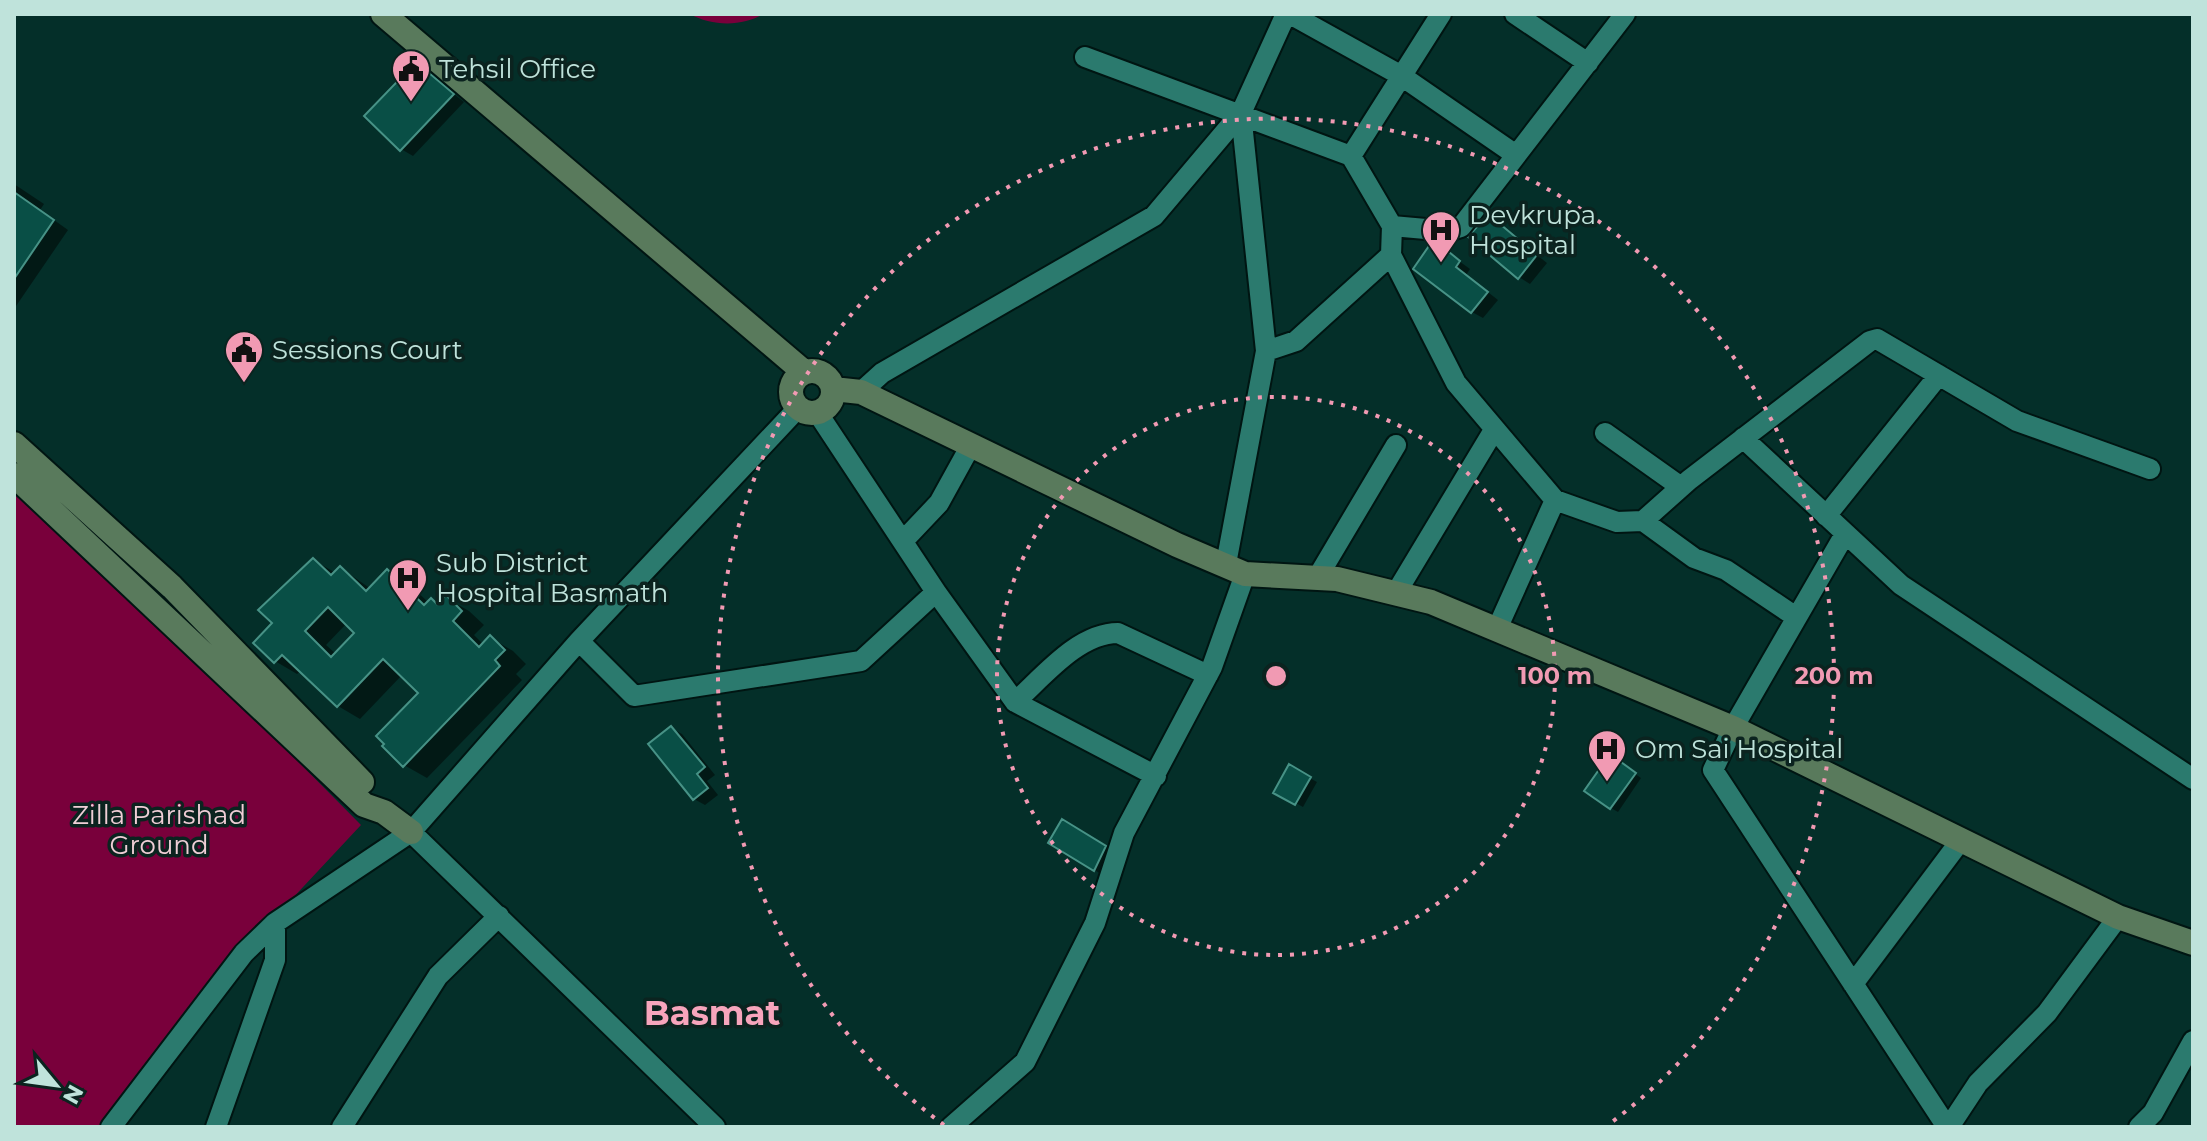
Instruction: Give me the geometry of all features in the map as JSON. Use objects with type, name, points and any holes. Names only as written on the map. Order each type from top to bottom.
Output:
[{"type":"main road","points":[[383,14],[804,372]]},
{"type":"main road","points":[[804,372],[819,372],[831,381],[832,399],[826,408],[808,410],[792,400],[791,389],[795,379],[804,372]]},
{"type":"main road","points":[[833,389],[861,392],[1177,545],[1235,569],[1337,579],[1431,602],[1733,728],[2118,917],[2193,943]]},
{"type":"main road","points":[[14,444],[172,587],[373,793],[384,812]]},
{"type":"main road","points":[[14,475],[364,805],[384,812],[411,832]]},
{"type":"street","points":[[861,392],[882,373],[1154,216],[1241,113],[1288,14],[1400,75],[1516,155]]},
{"type":"street","points":[[1351,156],[1441,14]]},
{"type":"street","points":[[1392,226],[1448,231],[1461,227],[1625,14]]},
{"type":"street","points":[[1527,17],[1588,63]]},
{"type":"street","points":[[1085,57],[1351,156],[1392,226],[1391,255],[1456,383],[1555,500],[1617,522],[1643,521],[1694,558],[1726,570],[1796,617]]},
{"type":"street","points":[[951,1127],[1025,1062],[1095,923],[1124,833],[1208,675],[1235,569],[1266,351],[1241,113]]},
{"type":"street","points":[[1266,351],[1296,341],[1391,255]]},
{"type":"street","points":[[1643,521],[1743,438],[1870,341],[1877,339],[2017,421],[2150,469]]},
{"type":"street","points":[[1826,516],[1939,375]]},
{"type":"street","points":[[111,1127],[244,953],[275,923],[411,832],[579,641],[808,410],[1015,702],[1156,776]]},
{"type":"street","points":[[1396,593],[1494,430]]},
{"type":"street","points":[[1605,433],[1681,487]]},
{"type":"street","points":[[1743,438],[1901,585],[2193,779]]},
{"type":"street","points":[[903,541],[939,503],[971,445]]},
{"type":"street","points":[[1317,578],[1396,445]]},
{"type":"street","points":[[1497,629],[1555,500]]},
{"type":"street","points":[[1845,534],[1733,728],[1713,770],[1948,1127],[1978,1083],[2047,1013],[2118,917]]},
{"type":"street","points":[[579,641],[634,696],[861,661],[936,592]]},
{"type":"street","points":[[1015,702],[1082,642],[1103,633],[1118,633],[1208,675]]},
{"type":"street","points":[[411,832],[715,1127]]},
{"type":"street","points":[[1853,984],[1961,840]]},
{"type":"street","points":[[342,1127],[438,976],[499,916]]},
{"type":"street","points":[[216,1127],[275,960],[275,923]]},
{"type":"street","points":[[2153,1122],[2193,1041]]},
{"type":"green space","points":[[690,14],[763,14],[746,21],[726,23],[707,21]]},
{"type":"green space","name":"Zilla Parishad Ground","points":[[14,490],[134,596],[361,825],[275,917],[99,1127],[14,1127]]},
{"type":"building","name":"Tehsil Office","points":[[416,62],[454,94],[400,151],[364,116]]},
{"type":"building","points":[[14,192],[54,220],[14,279]]},
{"type":"building","points":[[1488,214],[1537,255],[1518,279],[1468,237]]},
{"type":"building","points":[[1431,243],[1438,243],[1460,261],[1456,267],[1488,292],[1471,313],[1413,269]]},
{"type":"building","points":[[313,558],[331,575],[340,566],[366,591],[387,569],[424,605],[431,598],[437,604],[446,595],[462,611],[453,621],[479,647],[490,635],[505,650],[495,660],[500,666],[403,767],[376,736],[418,693],[383,659],[337,707],[282,655],[274,663],[253,643],[272,623],[258,610]],"holes":[[[328,607],[354,633],[331,657],[305,631]]]},
{"type":"building","points":[[671,726],[705,767],[697,774],[708,788],[693,800],[648,744]]},
{"type":"building","points":[[1610,754],[1636,773],[1610,809],[1584,791]]},
{"type":"building","points":[[1289,764],[1311,777],[1295,805],[1273,793]]},
{"type":"building","points":[[1062,819],[1106,846],[1094,871],[1048,843]]},
{"type":"place","name":"Tehsil Office","points":[[411,103]]},
{"type":"place","name":"Devkrupa Hospital","points":[[1441,264]]},
{"type":"place","name":"Sessions Court","points":[[244,384]]},
{"type":"place","name":"Sub District Hospital Basmath","points":[[408,612]]},
{"type":"place","name":"Om Sai Hospital","points":[[1607,783]]},
{"type":"district","name":"Basmat","points":[[712,1013]]}]
